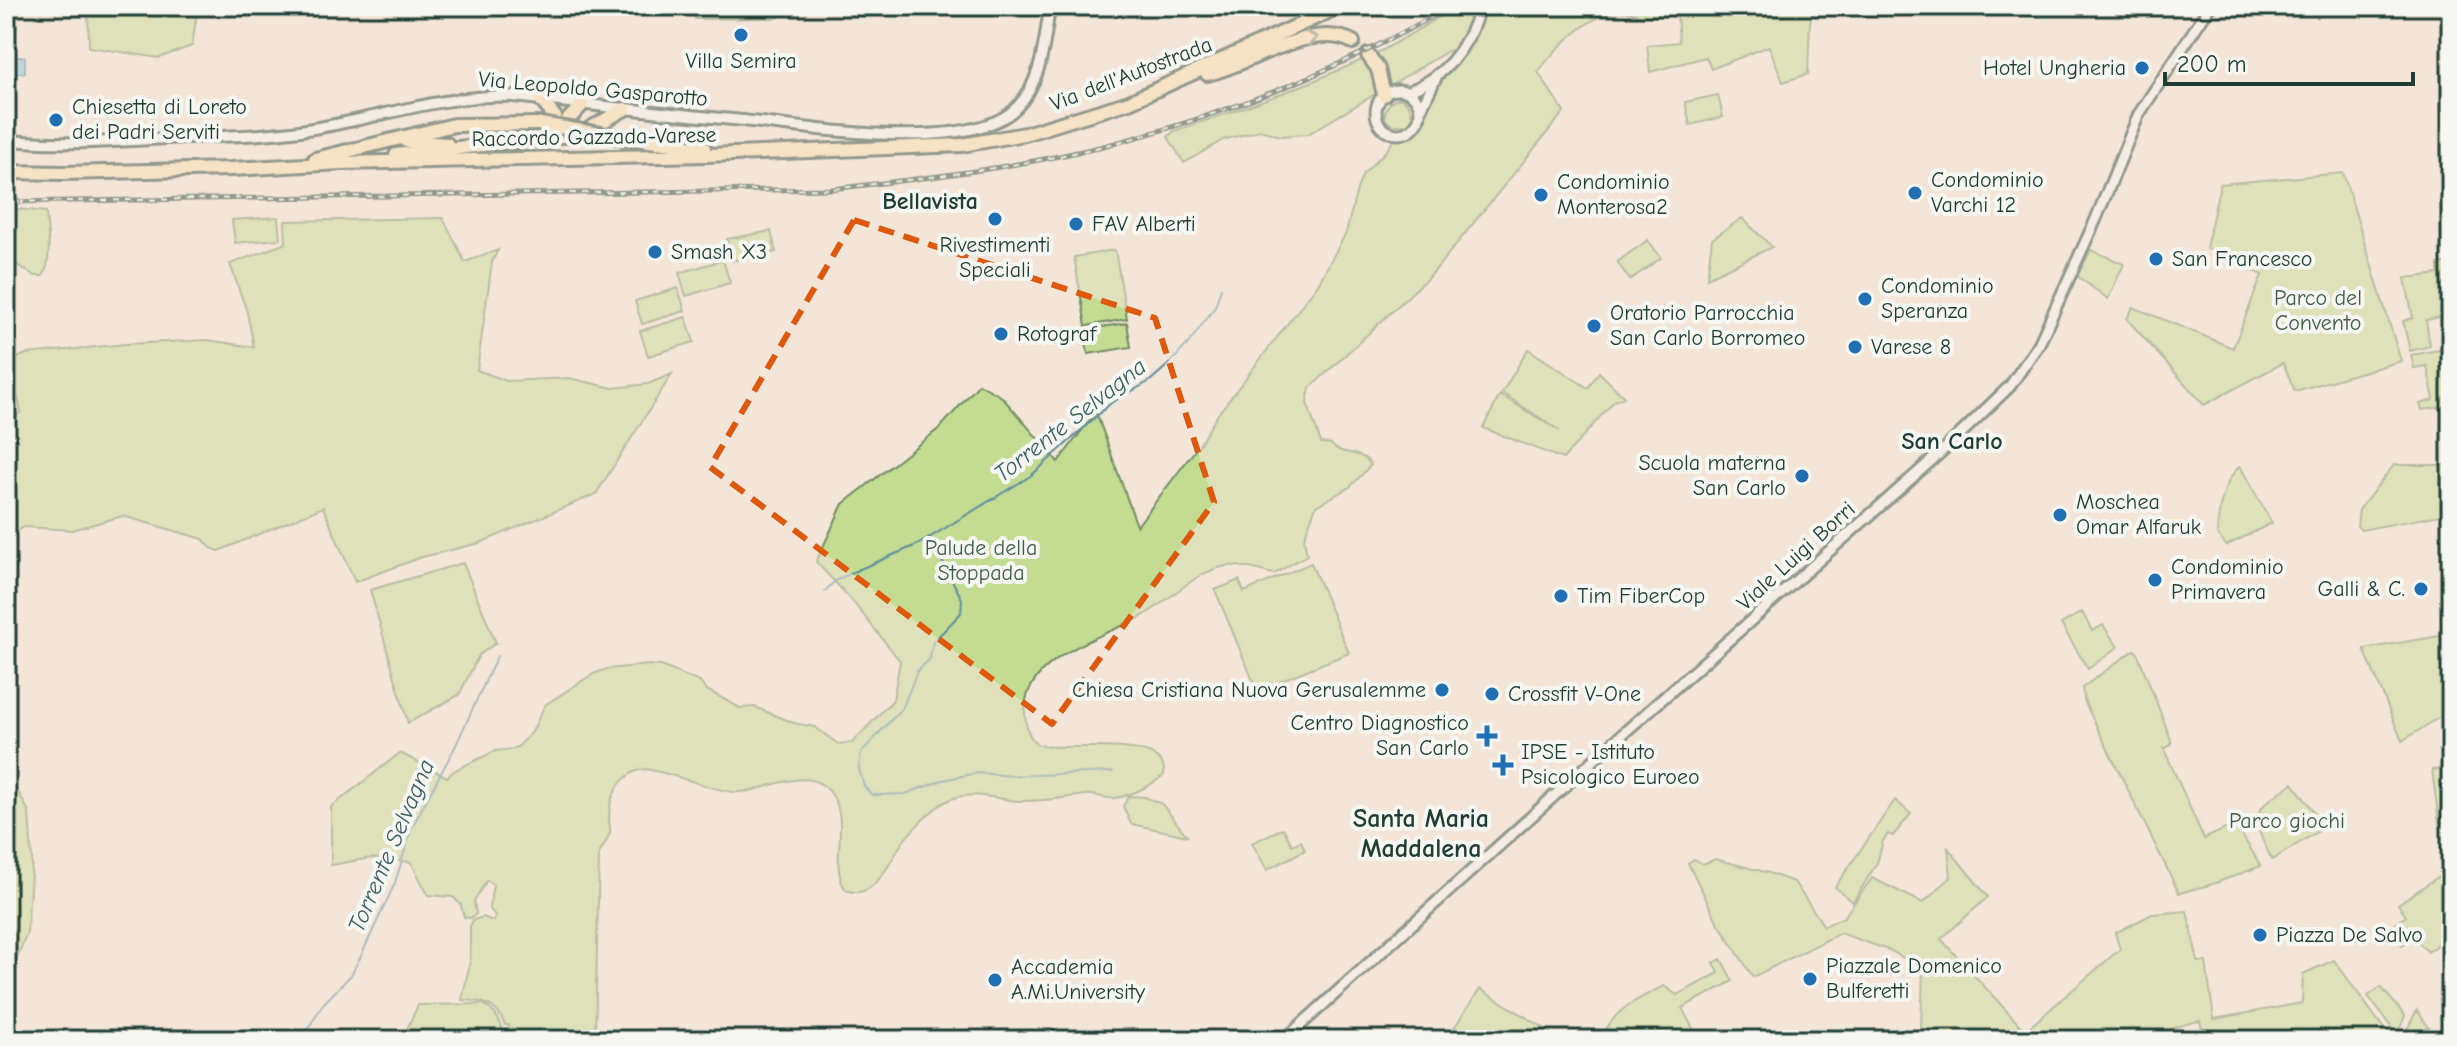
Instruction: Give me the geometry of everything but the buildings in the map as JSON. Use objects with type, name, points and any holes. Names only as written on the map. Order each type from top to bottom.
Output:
[{"type":"highway","name":"Via dell'Autostrada","points":[[735,152],[933,148],[1025,134],[1105,110],[1185,78],[1341,6]]},
{"type":"highway","points":[[1185,78],[1225,70],[1305,38],[1328,35],[1353,42]]},
{"type":"highway","points":[[1368,55],[1378,69],[1384,95]]},
{"type":"highway","points":[[541,100],[555,117],[555,128]]},
{"type":"highway","points":[[580,134],[585,124],[582,105]]},
{"type":"highway","points":[[525,138],[566,122],[582,105]]},
{"type":"highway","points":[[342,163],[525,138],[580,134],[625,109]]},
{"type":"highway","name":"Raccordo Gazzada-Varese","points":[[292,165],[454,125],[504,123],[540,124],[735,152]]},
{"type":"highway","points":[[327,156],[408,140],[458,147]]},
{"type":"highway","name":"Raccordo Gazzada-Varese","points":[[6,172],[94,173],[735,152]]},
{"type":"main road","name":"Viale Luigi Borri","points":[[1284,1040],[1949,445],[2010,386],[2039,344],[2096,219],[2139,114],[2210,6]]},
{"type":"main road","name":"Via Leopoldo Gasparotto","points":[[6,140],[52,143],[274,133],[318,128],[469,96],[541,100],[851,135],[923,134],[973,129],[995,123],[1016,108],[1031,87],[1041,63],[1047,7]]},
{"type":"main road","points":[[1420,111],[1415,98],[1397,90],[1384,95],[1378,102],[1376,114],[1386,131],[1400,134],[1412,129],[1437,77],[1461,51],[1479,9]]},
{"type":"main road","points":[[1407,92],[1437,77]]},
{"type":"highlighted area","points":[[854,220],[1155,318],[1214,502],[1052,724],[710,467]]},
{"type":"green space","points":[[88,6],[198,6],[192,46],[159,58],[89,47]]},
{"type":"green space","points":[[694,6],[786,6],[778,18],[695,19]]},
{"type":"green space","name":"Palude della Stoppada","points":[[1461,6],[1814,6],[1810,22],[1808,74],[1783,82],[1769,46],[1711,69],[1706,57],[1650,72],[1647,45],[1679,42],[1677,16],[1644,16],[1624,11],[1610,13],[1586,25],[1554,53],[1538,72],[1564,112],[1432,274],[1310,388],[1307,403],[1321,443],[1362,457],[1371,465],[1350,487],[1316,506],[1304,538],[1307,555],[1274,574],[1226,566],[1203,574],[1143,616],[1053,662],[1038,676],[1029,692],[1025,720],[1036,744],[1112,747],[1150,753],[1161,762],[1164,775],[1159,779],[1115,798],[1089,795],[1035,801],[975,796],[951,799],[932,811],[905,839],[874,884],[857,892],[846,890],[841,880],[840,818],[832,795],[822,785],[798,779],[733,792],[648,769],[634,772],[621,782],[614,793],[609,813],[610,832],[599,854],[595,1040],[511,1040],[509,1025],[505,1025],[498,1012],[483,1003],[462,1000],[470,962],[470,926],[473,920],[483,917],[493,921],[496,917],[489,908],[493,885],[487,880],[474,901],[476,914],[471,918],[464,917],[461,905],[453,897],[428,895],[411,862],[371,858],[331,865],[331,807],[400,753],[447,777],[495,751],[519,746],[532,732],[545,705],[593,674],[607,669],[661,666],[700,682],[705,689],[740,708],[755,707],[794,723],[815,727],[838,744],[852,743],[893,700],[900,661],[848,596],[816,562],[843,504],[941,427],[979,384],[1002,397],[1058,462],[1096,412],[1137,526],[1318,284],[1346,233],[1363,174],[1386,151],[1404,125],[1392,124],[1386,119],[1388,105],[1401,99],[1407,103],[1412,115],[1455,65],[1459,56],[1457,49],[1448,51],[1308,134],[1280,136],[1260,130],[1223,140],[1184,163],[1168,137],[1174,131],[1276,96],[1350,65]]},
{"type":"green space","points":[[1718,95],[1723,117],[1690,125],[1685,102]]},
{"type":"green space","name":"Parco del Convento","points":[[2343,173],[2401,361],[2295,391],[2283,363],[2204,405],[2127,319],[2133,307],[2233,348],[2262,275],[2206,248],[2220,184]]},
{"type":"green space","points":[[6,208],[46,212],[49,254],[43,276],[35,276],[6,258]]},
{"type":"green space","points":[[278,217],[280,239],[235,243],[232,220]]},
{"type":"green space","points":[[443,218],[465,262],[498,250],[492,262],[477,370],[507,381],[569,378],[613,388],[648,384],[672,374],[596,494],[480,543],[422,557],[355,582],[323,507],[219,551],[203,539],[123,516],[72,530],[24,527],[6,536],[6,425],[21,412],[12,371],[15,359],[26,354],[126,344],[207,340],[254,347],[247,312],[230,264],[286,243],[285,221]]},
{"type":"green space","points":[[1742,218],[1772,247],[1707,278],[1712,239]]},
{"type":"green space","points":[[771,231],[776,252],[731,261],[727,239]]},
{"type":"green space","points":[[1648,240],[1661,258],[1630,280],[1617,262]]},
{"type":"green space","points":[[1115,250],[1127,319],[1086,326],[1074,257]]},
{"type":"green space","points":[[2091,250],[2124,264],[2108,299],[2077,276]]},
{"type":"green space","points":[[723,260],[730,283],[686,296],[679,273]]},
{"type":"green space","points":[[2439,264],[2451,264],[2451,315],[2426,320],[2430,346],[2410,351],[2403,321],[2413,318],[2405,278],[2439,274]]},
{"type":"green space","points":[[678,288],[685,311],[642,324],[635,301]]},
{"type":"green space","points":[[686,317],[694,342],[648,356],[640,331]]},
{"type":"green space","points":[[1127,323],[1131,347],[1088,354],[1084,330]]},
{"type":"green space","points":[[2451,348],[2451,406],[2422,410],[2420,404],[2434,400],[2427,366],[2414,368],[2411,355]]},
{"type":"green space","points":[[1528,349],[1588,388],[1599,372],[1624,397],[1614,401],[1563,459],[1483,428],[1500,395],[1560,431],[1502,393]]},
{"type":"green space","points":[[2394,465],[2451,465],[2451,513],[2361,530],[2357,526],[2359,510]]},
{"type":"green space","points":[[2240,466],[2272,523],[2226,546],[2217,534],[2220,507],[2229,479]]},
{"type":"green space","points":[[463,563],[496,643],[479,655],[459,695],[408,723],[370,590]]},
{"type":"green space","points":[[1311,563],[1349,653],[1257,690],[1215,590],[1239,580],[1244,592]]},
{"type":"green space","points":[[2082,612],[2092,631],[2103,625],[2118,647],[2088,669],[2061,624]]},
{"type":"green space","points":[[2451,634],[2451,710],[2402,741],[2364,649]]},
{"type":"green space","points":[[2134,650],[2171,740],[2171,745],[2164,749],[2204,839],[2231,826],[2239,830],[2261,866],[2179,893],[2085,703],[2082,688]]},
{"type":"green space","points":[[2451,768],[2451,821],[2439,823],[2432,770]]},
{"type":"green space","points":[[6,780],[19,793],[29,812],[32,860],[27,932],[6,987]]},
{"type":"green space","name":"Parco giochi","points":[[2293,783],[2325,827],[2272,860],[2257,824],[2258,816],[2268,801]]},
{"type":"green space","points":[[1129,796],[1145,797],[1162,804],[1187,836],[1131,824],[1123,806]]},
{"type":"green space","points":[[1895,800],[1911,814],[1893,836],[1888,834],[1883,841],[1877,863],[1853,902],[1835,887]]},
{"type":"green space","points":[[1283,828],[1292,845],[1301,841],[1305,850],[1267,870],[1252,843]]},
{"type":"green space","points":[[1948,848],[1988,897],[1941,939],[2025,1031],[2120,949],[2115,933],[2152,914],[2187,911],[2198,962],[2206,962],[2214,1019],[2302,1003],[2303,974],[2334,960],[2392,1040],[2205,1040],[2200,1021],[2120,1040],[1961,1040],[1921,1028],[1923,969],[1891,951],[1840,933],[1753,977],[1717,921],[1688,863],[1694,859],[1703,864],[1715,859],[1794,882],[1824,926],[1844,917],[1872,878],[1923,903],[1951,877]]},
{"type":"green space","points":[[2441,875],[2451,895],[2451,952],[2439,943],[2428,952],[2414,938],[2402,945],[2390,928],[2406,916],[2398,904]]},
{"type":"green space","points":[[1721,959],[1733,981],[1682,1008],[1699,1040],[1601,1040],[1618,1013],[1626,1007],[1664,986],[1677,995],[1719,973],[1714,963]]},
{"type":"green space","points":[[2381,987],[2405,1016],[2397,1035],[2368,996]]},
{"type":"green space","points":[[1480,989],[1549,1031],[1553,1040],[1446,1040]]},
{"type":"green space","points":[[483,1004],[496,1015],[506,1040],[402,1040],[418,1005]]},
{"type":"green space","points":[[2417,1010],[2431,1031],[2414,1040],[2403,1037]]},
{"type":"water","points":[[6,57],[25,57],[25,73],[6,73]]},
{"type":"waterway","points":[[703,12],[704,6]]},
{"type":"waterway","name":"Torrente Selvagna","points":[[825,591],[835,581],[919,544],[1032,475],[1111,403],[1150,381],[1168,365],[1215,307],[1221,288]]},
{"type":"waterway","points":[[929,537],[962,599],[961,613],[933,642],[930,659],[917,671],[903,707],[861,753],[859,769],[864,786],[872,795],[905,794],[943,780],[977,773],[1014,776],[1113,772]]},
{"type":"waterway","name":"Torrente Selvagna","points":[[301,1040],[323,1004],[351,975],[361,956],[395,883],[412,827],[455,747],[497,656]]},
{"type":"railway","points":[[6,202],[831,189],[940,176],[1084,151],[1205,116],[1331,67],[1451,6]]},
{"type":"place","name":"Villa Semira","points":[[741,35]]},
{"type":"place","name":"Hotel Ungheria","points":[[2142,68]]},
{"type":"place","name":"Chiesetta di Loreto dei Padri Serviti","points":[[56,120]]},
{"type":"place","name":"Condominio Varchi 12","points":[[1915,193]]},
{"type":"place","name":"Condominio Monterosa2","points":[[1541,195]]},
{"type":"place","name":"Rivestimenti Speciali","points":[[995,219]]},
{"type":"place","name":"FAV Alberti","points":[[1076,224]]},
{"type":"place","name":"Smash X3","points":[[655,252]]},
{"type":"place","name":"San Francesco","points":[[2156,259]]},
{"type":"place","name":"Condominio Speranza","points":[[1865,299]]},
{"type":"place","name":"Oratorio Parrocchia San Carlo Borromeo","points":[[1594,326]]},
{"type":"place","name":"Rotograf","points":[[1001,334]]},
{"type":"place","name":"Varese 8","points":[[1855,347]]},
{"type":"place","name":"Scuola materna San Carlo","points":[[1802,476]]},
{"type":"place","name":"Moschea Omar Alfaruk","points":[[2060,515]]},
{"type":"place","name":"Condominio Primavera","points":[[2155,580]]},
{"type":"place","name":"Galli & C.","points":[[2421,589]]},
{"type":"place","name":"Tim FiberCop","points":[[1561,596]]},
{"type":"place","name":"Chiesa Cristiana Nuova Gerusalemme","points":[[1442,690]]},
{"type":"place","name":"Crossfit V-One","points":[[1492,694]]},
{"type":"place","name":"Centro Diagnostico San Carlo","points":[[1487,736]]},
{"type":"place","name":"IPSE - Istituto Psicologico Euroeo","points":[[1503,765]]},
{"type":"place","name":"Piazza De Salvo","points":[[2260,935]]},
{"type":"place","name":"Piazzale Domenico Bulferetti","points":[[1810,979]]},
{"type":"place","name":"Accademia A.Mi.University","points":[[995,980]]},
{"type":"district","name":"Bellavista","points":[[930,201]]},
{"type":"district","name":"San Carlo","points":[[1952,441]]},
{"type":"district","name":"Santa Maria Maddalena","points":[[1421,834]]}]
